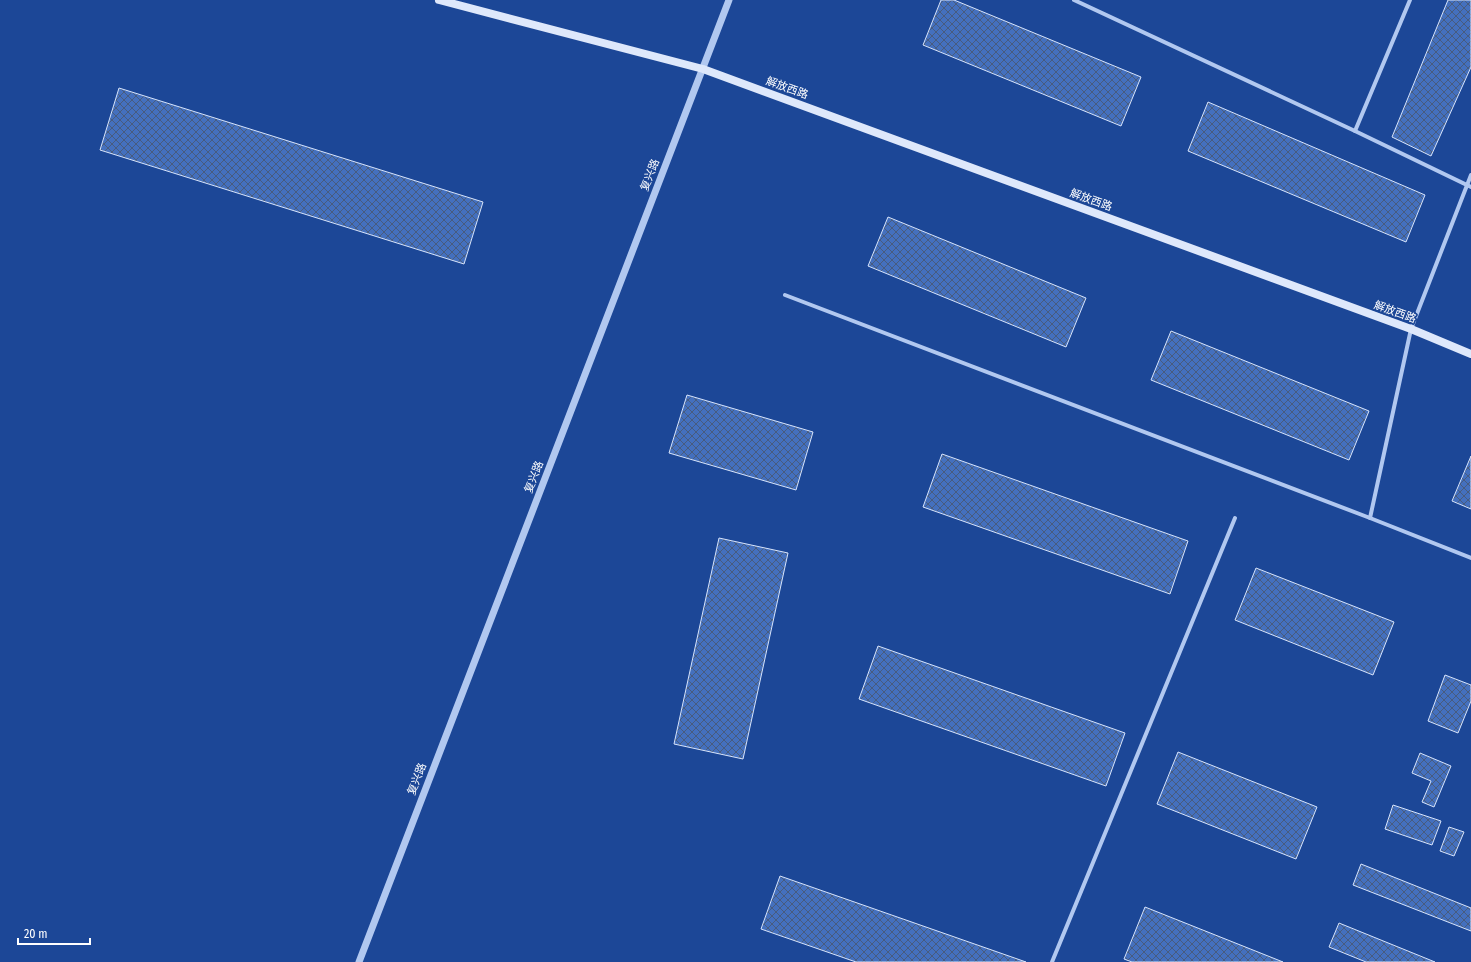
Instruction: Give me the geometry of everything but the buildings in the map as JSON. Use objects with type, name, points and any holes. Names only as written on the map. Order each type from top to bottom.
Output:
[{"type":"main road","name":"解放西路","points":[[439,0],[703,69],[1411,329],[1471,354]]},
{"type":"street","name":"复兴路","points":[[359,962],[729,0]]},
{"type":"street","points":[[1074,0],[1469,186]]},
{"type":"street","points":[[1354,131],[1410,0]]},
{"type":"street","points":[[1370,518],[1411,329],[1469,186],[1471,175]]},
{"type":"street","points":[[785,295],[1471,558]]},
{"type":"street","points":[[1052,962],[1235,518]]}]
